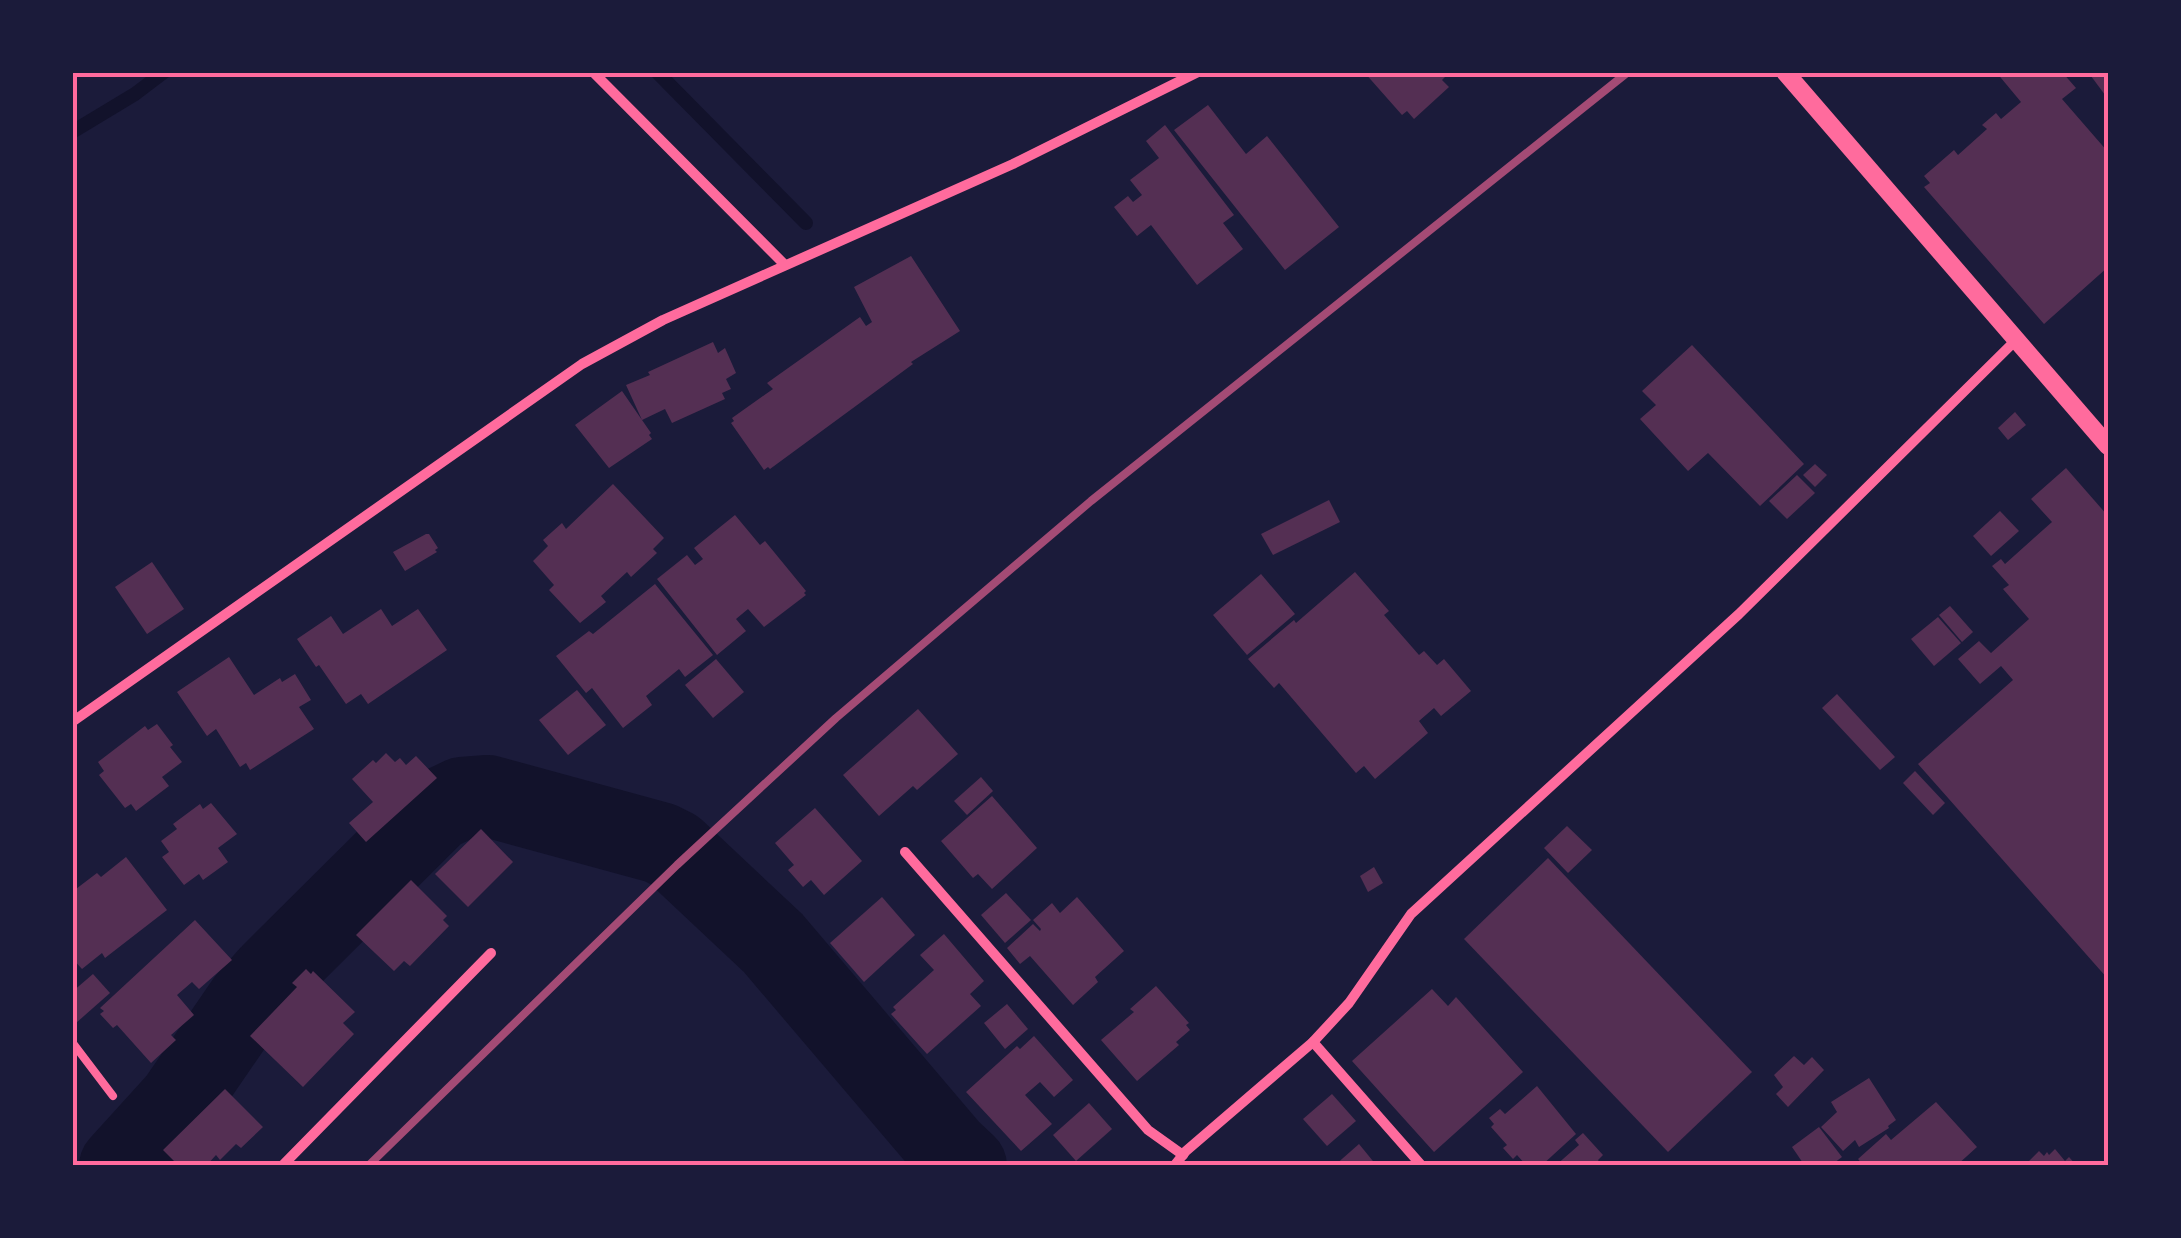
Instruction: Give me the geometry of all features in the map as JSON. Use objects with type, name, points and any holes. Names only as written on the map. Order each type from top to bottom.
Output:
[{"type":"street","points":[[593,72],[784,265]]},
{"type":"street","points":[[72,722],[582,364],[663,320],[1013,164],[1198,72]]},
{"type":"street","points":[[1785,72],[2108,446]]},
{"type":"street","points":[[1174,1166],[1312,1042],[1349,1003],[1411,914],[1739,614],[2016,340]]},
{"type":"street","points":[[905,852],[1148,1130],[1183,1155]]},
{"type":"street","points":[[282,1166],[491,953]]},
{"type":"street","points":[[1312,1042],[1422,1166]]},
{"type":"lane","points":[[72,1042],[112,1096]]},
{"type":"building","points":[[1364,72],[1450,72],[1442,80],[1449,87],[1414,119],[1407,111],[1402,115]]},
{"type":"building","points":[[1996,72],[2062,72],[2076,88],[2062,99],[2108,152],[2108,267],[2044,324],[1924,187],[1930,183],[1924,176],[1954,150],[1958,155],[1987,129],[1982,125],[1996,113],[2001,119],[2021,102]]},
{"type":"building","points":[[2088,72],[2108,72],[2108,99]]},
{"type":"building","points":[[1208,105],[1246,154],[1267,136],[1339,227],[1285,270],[1174,130]]},
{"type":"building","points":[[1165,125],[1234,215],[1223,223],[1243,249],[1197,285],[1151,225],[1137,236],[1114,207],[1128,196],[1133,202],[1142,195],[1130,180],[1159,158],[1146,141]]},
{"type":"building","points":[[911,256],[960,331],[911,362],[764,470],[731,423],[732,418],[773,389],[767,383],[860,317],[866,326],[872,322],[854,287]]},
{"type":"building","points":[[713,342],[718,353],[725,348],[736,373],[726,379],[731,389],[722,393],[725,399],[672,423],[665,409],[642,420],[626,385]]},
{"type":"building","points":[[1692,345],[1804,464],[1760,506],[1708,453],[1688,471],[1640,419],[1656,405],[1642,391]]},
{"type":"building","points":[[622,391],[652,439],[609,468],[575,425]]},
{"type":"building","points":[[2015,412],[2026,425],[2008,440],[1998,428]]},
{"type":"building","points":[[1815,464],[1827,475],[1815,487],[1803,475]]},
{"type":"building","points":[[2066,468],[2108,516],[2108,979],[1918,764],[2013,680],[2001,666],[1980,684],[1958,659],[1979,641],[1991,653],[2029,619],[2003,589],[2009,585],[1992,566],[2001,559],[2005,564],[2052,522],[2031,499]]},
{"type":"building","points":[[1797,475],[1815,493],[1787,519],[1769,501]]},
{"type":"building","points":[[613,484],[664,538],[653,549],[657,553],[631,577],[627,572],[601,596],[606,602],[580,623],[549,590],[554,585],[533,561],[548,546],[543,540],[562,523],[566,529]]},
{"type":"building","points":[[1329,500],[1340,522],[1273,555],[1261,534]]},
{"type":"building","points":[[2000,511],[2019,531],[1991,556],[1973,536]]},
{"type":"building","points":[[735,515],[760,545],[765,541],[806,595],[764,627],[748,609],[736,619],[746,631],[717,655],[657,579],[687,555],[695,565],[703,559],[694,548]]},
{"type":"building","points":[[426,534],[437,552],[405,571],[393,552]]},
{"type":"building","points":[[152,562],[184,609],[147,634],[115,587]]},
{"type":"building","points":[[1355,572],[1389,611],[1384,615],[1419,655],[1424,651],[1437,665],[1444,659],[1471,691],[1441,716],[1434,708],[1419,721],[1428,733],[1375,779],[1364,766],[1356,773],[1279,683],[1274,688],[1248,659]]},
{"type":"building","points":[[1261,574],[1295,614],[1247,655],[1213,615]]},
{"type":"building","points":[[655,584],[713,655],[685,677],[679,669],[646,696],[652,705],[623,728],[592,688],[586,693],[556,656],[589,631],[593,634]]},
{"type":"building","points":[[1950,606],[1973,632],[1962,642],[1939,615]]},
{"type":"building","points":[[381,609],[392,626],[418,609],[447,650],[368,704],[361,694],[346,704],[297,639],[331,616],[343,634]]},
{"type":"building","points":[[1938,617],[1961,643],[1934,666],[1911,639]]},
{"type":"building","points":[[229,657],[254,695],[280,678],[282,682],[295,674],[311,700],[299,707],[314,729],[250,770],[246,763],[240,767],[216,729],[207,736],[177,692]]},
{"type":"building","points":[[716,659],[744,692],[713,718],[685,685]]},
{"type":"building","points":[[577,690],[606,725],[568,755],[539,720]]},
{"type":"building","points":[[1837,694],[1895,757],[1880,770],[1822,708]]},
{"type":"building","points":[[918,709],[958,754],[917,790],[913,786],[879,816],[843,775]]},
{"type":"building","points":[[157,724],[182,762],[162,777],[169,786],[136,811],[131,804],[125,808],[99,775],[104,771],[98,762],[145,726],[148,730]]},
{"type":"building","points":[[386,753],[395,762],[400,758],[406,765],[416,756],[437,778],[366,842],[349,823],[373,802],[352,779]]},
{"type":"building","points":[[1915,771],[1945,803],[1933,815],[1903,783]]},
{"type":"building","points":[[981,777],[993,791],[967,815],[954,801]]},
{"type":"building","points":[[992,796],[1037,848],[992,889],[978,874],[973,878],[941,841]]},
{"type":"building","points":[[211,803],[237,834],[218,848],[228,862],[203,880],[199,874],[184,885],[162,857],[169,852],[161,841],[177,829],[173,824],[200,804],[203,809]]},
{"type":"building","points":[[815,808],[862,861],[824,895],[811,880],[803,887],[788,870],[794,865],[775,843]]},
{"type":"building","points":[[1567,826],[1592,850],[1568,873],[1544,848]]},
{"type":"building","points":[[481,829],[513,862],[468,907],[435,874]]},
{"type":"building","points":[[126,857],[167,910],[105,958],[102,953],[82,969],[72,958],[72,892],[97,873],[101,877]]},
{"type":"building","points":[[1548,858],[1752,1072],[1668,1152],[1464,939]]},
{"type":"building","points":[[1374,867],[1383,883],[1368,892],[1360,876]]},
{"type":"building","points":[[411,880],[447,916],[443,920],[449,926],[410,966],[404,961],[394,971],[356,935]]},
{"type":"building","points":[[1006,893],[1031,920],[1005,943],[981,915]]},
{"type":"building","points":[[882,897],[915,935],[864,982],[830,943]]},
{"type":"building","points":[[1077,897],[1124,951],[1095,977],[1098,982],[1073,1005],[1030,956],[1020,964],[1007,948],[1033,924],[1040,931],[1033,920],[1052,903],[1060,913]]},
{"type":"building","points":[[195,920],[232,960],[199,989],[192,982],[177,995],[194,1015],[171,1035],[176,1040],[151,1063],[117,1025],[113,1028],[100,1014],[104,1011],[100,1008]]},
{"type":"building","points":[[944,934],[984,981],[970,994],[981,1006],[927,1054],[891,1014],[896,1010],[893,1007],[934,970],[920,955]]},
{"type":"building","points":[[306,969],[311,974],[313,971],[355,1012],[343,1023],[354,1034],[303,1087],[250,1036],[297,987],[292,983]]},
{"type":"building","points":[[93,974],[110,993],[76,1023],[72,1020],[72,992]]},
{"type":"building","points":[[1156,986],[1189,1023],[1186,1025],[1190,1030],[1176,1042],[1179,1045],[1137,1081],[1101,1040],[1134,1012],[1130,1009]]},
{"type":"building","points":[[1432,989],[1448,1006],[1456,997],[1523,1072],[1434,1152],[1352,1061]]},
{"type":"building","points":[[1007,1004],[1028,1029],[1005,1049],[984,1023]]},
{"type":"building","points":[[1034,1036],[1073,1080],[1054,1097],[1040,1082],[1025,1095],[1052,1124],[1021,1151],[966,1092],[1017,1046],[1020,1049]]},
{"type":"building","points":[[1794,1056],[1804,1065],[1812,1057],[1824,1070],[1788,1107],[1776,1094],[1783,1087],[1774,1075]]},
{"type":"building","points":[[1869,1078],[1896,1120],[1859,1147],[1855,1140],[1843,1151],[1821,1127],[1837,1112],[1831,1102]]},
{"type":"building","points":[[1537,1086],[1576,1134],[1541,1166],[1527,1166],[1503,1148],[1507,1145],[1491,1127],[1494,1124],[1489,1118],[1500,1109],[1505,1114]]},
{"type":"building","points":[[225,1089],[263,1127],[241,1148],[236,1144],[220,1160],[216,1155],[206,1166],[179,1166],[163,1150]]},
{"type":"building","points":[[1332,1094],[1356,1121],[1327,1146],[1303,1119]]},
{"type":"building","points":[[1936,1102],[1977,1147],[1956,1166],[1864,1166],[1858,1159],[1886,1134],[1891,1140]]},
{"type":"building","points":[[1089,1103],[1112,1129],[1076,1161],[1053,1135]]},
{"type":"building","points":[[1819,1127],[1842,1157],[1830,1166],[1805,1166],[1792,1147]]},
{"type":"building","points":[[1583,1133],[1603,1155],[1598,1160],[1602,1166],[1555,1166],[1579,1145],[1575,1140]]},
{"type":"building","points":[[1359,1144],[1377,1166],[1334,1166]]},
{"type":"building","points":[[2055,1149],[2065,1161],[2069,1157],[2077,1166],[2024,1166],[2039,1151],[2044,1156]]},
{"type":"waterway","points":[[72,132],[164,72]]},
{"type":"waterway","points":[[657,72],[806,223]]},
{"type":"waterway","points":[[120,1166],[179,1101],[247,1002],[271,975],[437,810],[462,798],[488,796],[674,850],[773,943],[966,1166]]},
{"type":"railway","points":[[368,1166],[677,865],[836,718],[1091,501],[1628,72]]}]
